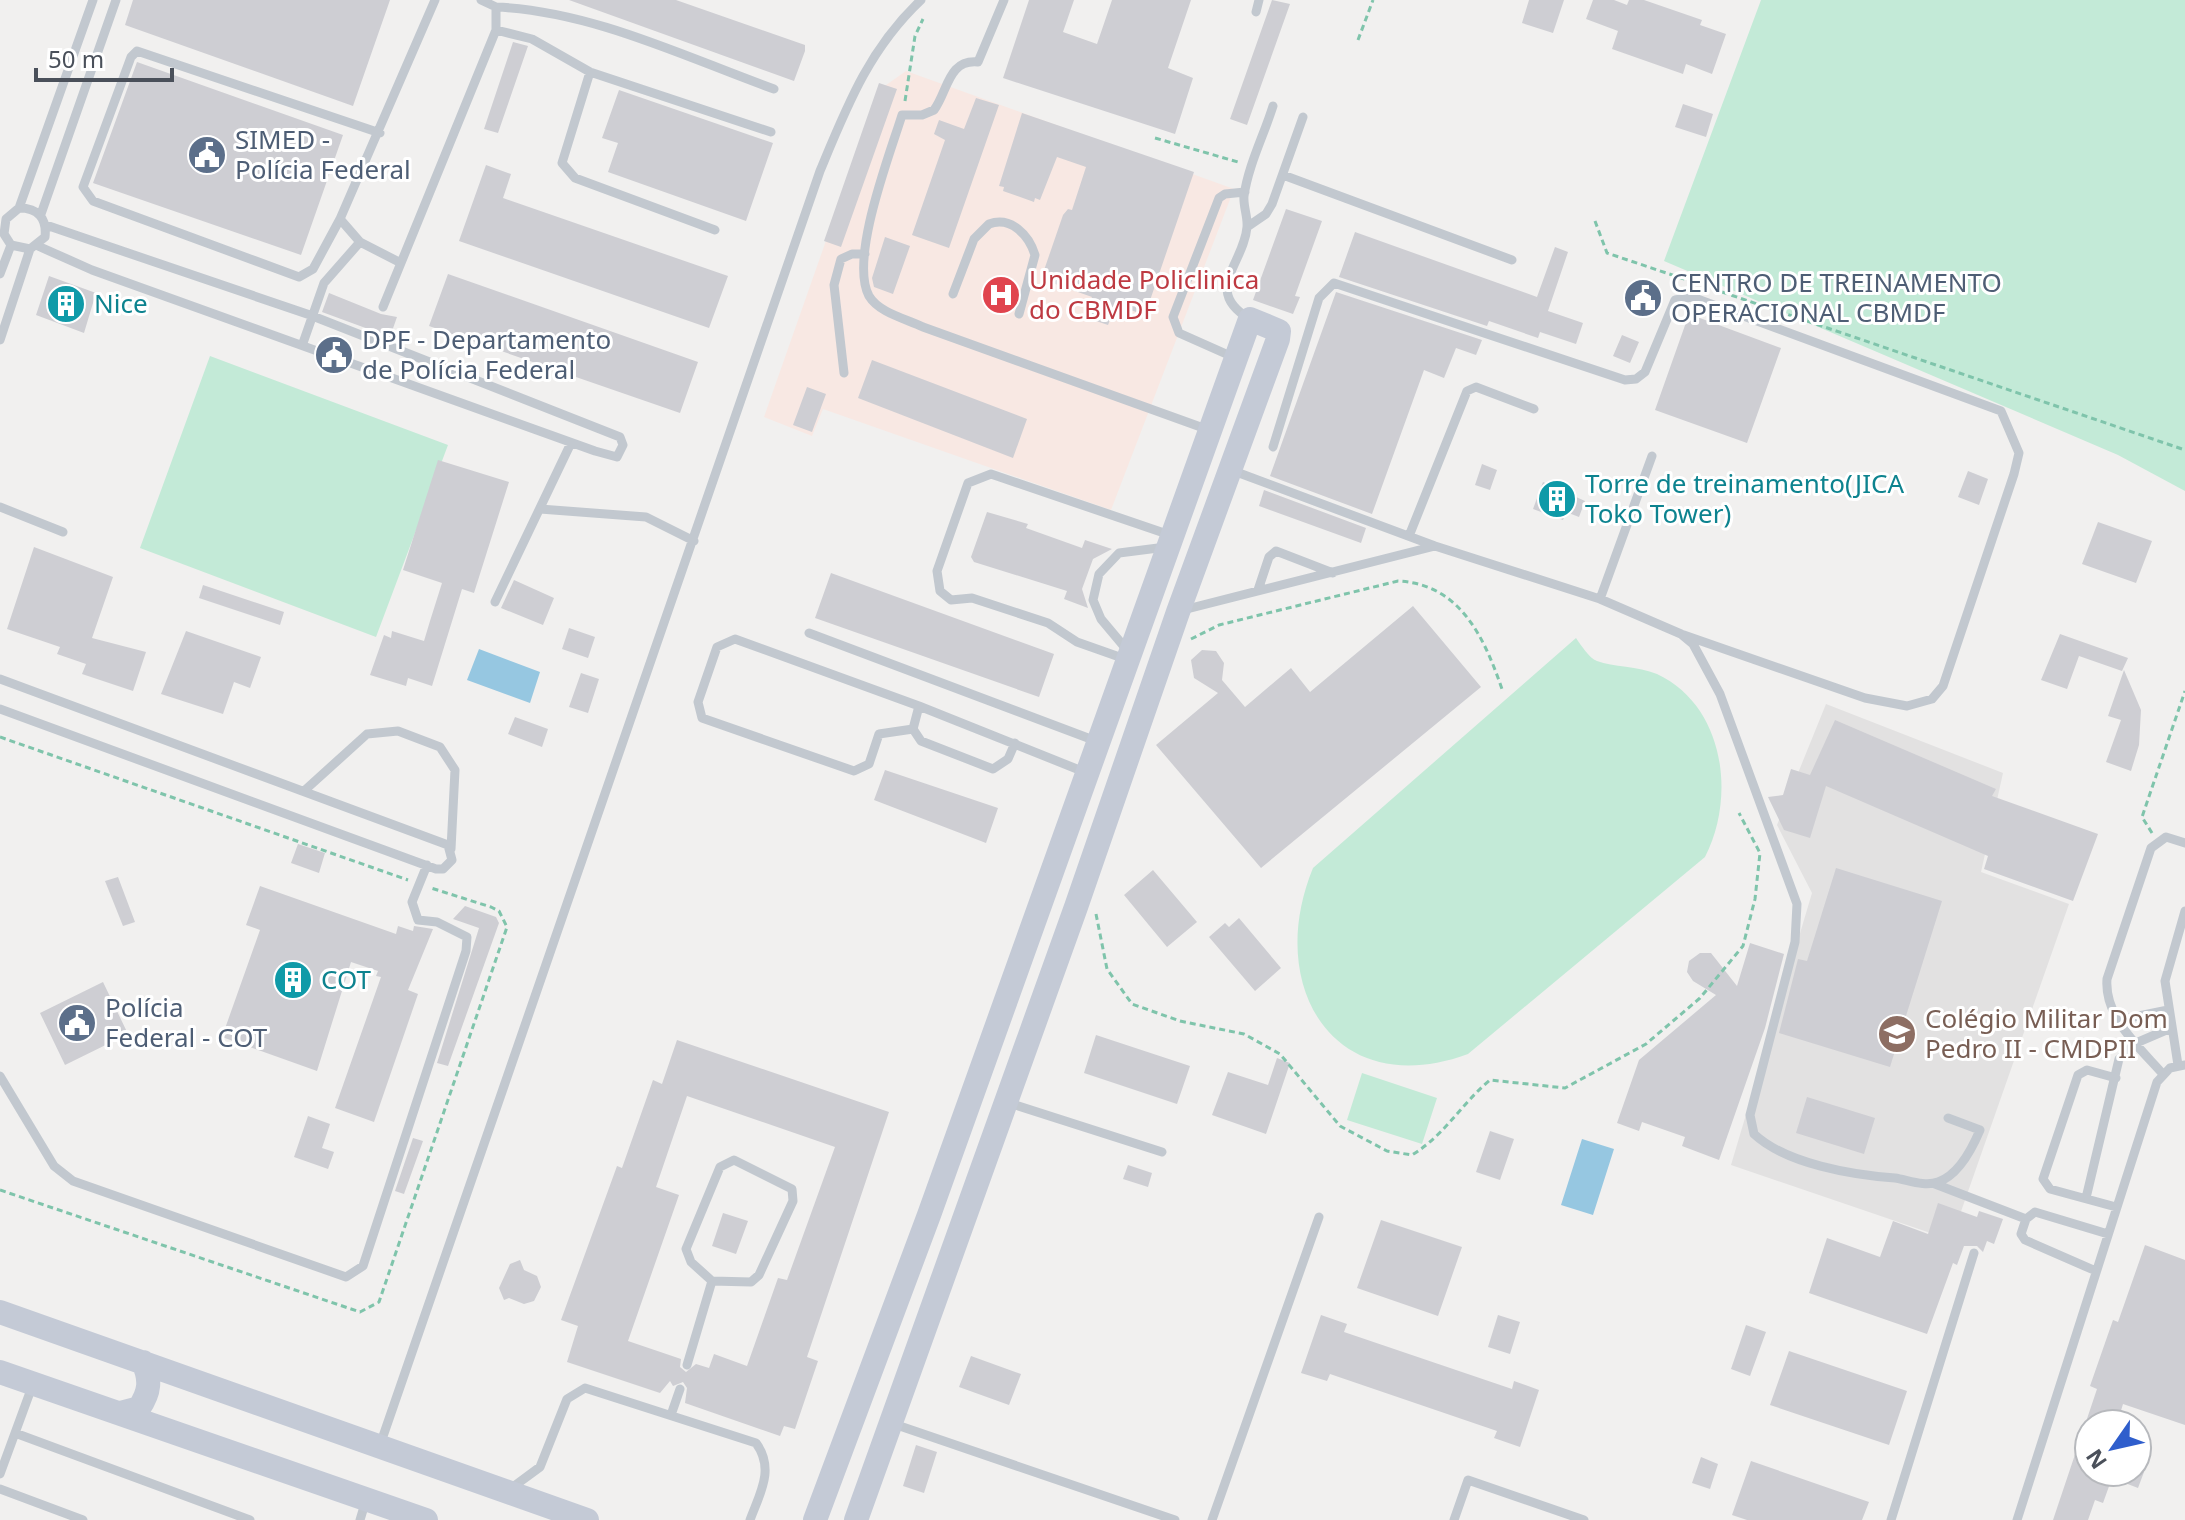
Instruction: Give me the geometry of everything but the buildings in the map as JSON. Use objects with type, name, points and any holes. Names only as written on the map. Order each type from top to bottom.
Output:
[{"type":"street","points":[[815,1520],[929,1215],[1250,319],[1279,331],[1263,382],[1149,692],[1076,907],[1054,960],[856,1520]]},
{"type":"street","points":[[1235,363],[1263,382]]},
{"type":"street","points":[[1120,684],[1149,692]]},
{"type":"street","points":[[1024,951],[1054,960]]},
{"type":"street","points":[[929,1215],[961,1229]]},
{"type":"street","points":[[0,1312],[587,1520]]},
{"type":"street","points":[[120,1413],[139,1408],[148,1395],[149,1378],[143,1362]]},
{"type":"street","points":[[0,1372],[120,1413],[363,1510],[426,1520]]},
{"type":"street","points":[[844,1443],[888,1432]]},
{"type":"lane","points":[[46,225],[310,315],[620,437],[623,445],[614,457],[571,443],[303,343],[34,248],[11,245],[2,233],[15,210],[93,0]]},
{"type":"lane","points":[[41,214],[116,0]]},
{"type":"lane","points":[[380,133],[137,51],[131,57],[83,187],[93,201],[299,277],[313,269],[340,219],[380,133],[435,0]]},
{"type":"lane","points":[[481,0],[496,7],[537,9],[588,22],[774,89]]},
{"type":"lane","points":[[380,1445],[820,171],[857,81],[889,33],[921,0]]},
{"type":"lane","points":[[1004,0],[978,62],[964,63],[951,72],[934,110],[922,115],[902,115],[871,213],[865,254],[869,296],[891,312],[1149,411],[1212,431]]},
{"type":"lane","points":[[1256,12],[1259,0]]},
{"type":"lane","points":[[383,307],[496,30],[496,7]]},
{"type":"lane","points":[[496,30],[532,39],[590,72],[771,132]]},
{"type":"lane","points":[[590,72],[562,163],[566,171],[575,178],[715,230]]},
{"type":"lane","points":[[1250,319],[1235,311],[1228,301],[1227,283],[1247,227],[1245,192],[1273,106]]},
{"type":"lane","points":[[1247,227],[1266,214],[1303,117]]},
{"type":"lane","points":[[1283,175],[1512,260]]},
{"type":"lane","points":[[1235,363],[1179,333],[1173,317],[1219,198],[1225,194],[1245,192]]},
{"type":"lane","points":[[0,209],[31,208],[41,214],[46,225],[45,237],[34,248],[0,340]]},
{"type":"lane","points":[[340,219],[360,242],[399,262]]},
{"type":"lane","points":[[953,294],[974,239],[989,224],[1010,224],[1026,236],[1035,255],[1019,314]]},
{"type":"lane","points":[[303,343],[310,315],[324,283],[360,242]]},
{"type":"lane","points":[[0,274],[11,245]]},
{"type":"lane","points":[[844,373],[834,285],[841,259],[852,254],[865,254]]},
{"type":"lane","points":[[1231,470],[1435,546],[1600,599],[1681,634],[1865,698],[1907,706],[1932,699],[1943,686],[2019,453],[2014,435],[2001,411],[1692,297],[1675,300],[1645,372],[1636,379],[1625,380],[1334,283],[1319,298],[1273,447]]},
{"type":"lane","points":[[1279,331],[1305,337]]},
{"type":"lane","points":[[1409,536],[1467,391],[1476,387],[1534,409]]},
{"type":"lane","points":[[495,602],[571,443]]},
{"type":"lane","points":[[1600,599],[1652,456]]},
{"type":"lane","points":[[1130,657],[1077,642],[1048,623],[972,598],[951,600],[944,595],[938,587],[937,571],[957,507],[968,483],[991,474],[1172,541]]},
{"type":"lane","points":[[0,507],[63,532]]},
{"type":"lane","points":[[540,509],[646,517],[694,541]]},
{"type":"lane","points":[[1130,657],[1101,619],[1093,594],[1099,574],[1119,553],[1172,541]]},
{"type":"lane","points":[[1178,612],[1435,546]]},
{"type":"lane","points":[[1258,590],[1269,557],[1276,551],[1333,573]]},
{"type":"lane","points":[[809,633],[1099,742]]},
{"type":"lane","points":[[1681,634],[1701,656],[1720,694],[1797,904],[1795,942],[1750,1115],[1750,1127],[1764,1143],[1779,1151],[1863,1177],[1935,1184],[2026,1219]]},
{"type":"lane","points":[[913,729],[879,734],[869,764],[854,771],[702,718],[698,702],[717,647],[735,639],[919,706],[1088,774]]},
{"type":"lane","points":[[0,679],[448,845],[451,849]]},
{"type":"lane","points":[[919,706],[913,729],[921,741],[993,769],[1008,759],[1015,743]]},
{"type":"lane","points":[[0,709],[427,865],[443,869],[452,860],[455,770],[440,747],[398,731],[367,734],[304,791]]},
{"type":"lane","points":[[2162,1073],[2119,1020],[2107,998],[2107,979],[2151,848],[2166,837],[2185,843]]},
{"type":"lane","points":[[0,1076],[54,1166],[73,1181],[346,1277],[354,1275],[363,1266],[466,951],[467,937],[457,930],[418,920],[412,902],[427,865]]},
{"type":"lane","points":[[2017,1520],[2116,1207],[2162,1073],[2182,1065],[2171,1028],[2166,972],[2185,911]]},
{"type":"lane","points":[[2119,1020],[2168,1010]]},
{"type":"lane","points":[[2086,1198],[2119,1059],[2136,1043],[2171,1028]]},
{"type":"lane","points":[[2116,1078],[2087,1070],[2078,1075],[2043,1179],[2050,1189],[2116,1207]]},
{"type":"lane","points":[[1006,1102],[1162,1152]]},
{"type":"lane","points":[[1935,1184],[1946,1179],[1968,1155],[1980,1130],[1948,1118]]},
{"type":"lane","points":[[734,1160],[792,1189],[793,1201],[759,1275],[751,1282],[712,1281],[691,1262],[686,1249],[720,1167],[734,1160]]},
{"type":"lane","points":[[2096,1271],[2025,1240],[2021,1234],[2026,1219],[2035,1212],[2108,1234]]},
{"type":"lane","points":[[1212,1520],[1319,1217]]},
{"type":"lane","points":[[1891,1520],[1974,1253]]},
{"type":"lane","points":[[687,1365],[712,1281]]},
{"type":"lane","points":[[0,1474],[33,1384]]},
{"type":"lane","points":[[508,1490],[527,1481],[540,1467],[567,1399],[575,1391],[585,1388],[756,1443],[767,1457],[766,1475],[750,1520]]},
{"type":"lane","points":[[671,1415],[680,1389]]},
{"type":"lane","points":[[888,1432],[1175,1520]]},
{"type":"lane","points":[[15,1433],[250,1520]]},
{"type":"lane","points":[[1454,1520],[1468,1480],[1584,1520]]},
{"type":"lane","points":[[0,1489],[83,1520]]},
{"type":"path","points":[[1358,40],[1373,0]]},
{"type":"path","points":[[902,115],[915,36],[925,15]]},
{"type":"path","points":[[1155,138],[1254,167]]},
{"type":"path","points":[[1595,221],[1607,253],[1696,283]]},
{"type":"path","points":[[1711,288],[2185,450]]},
{"type":"path","points":[[1185,646],[1194,636],[1219,625],[1398,581],[1421,582],[1468,618],[1487,646],[1503,692]]},
{"type":"path","points":[[2158,841],[2142,817],[2185,691]]},
{"type":"path","points":[[0,737],[491,907],[499,911],[507,927],[379,1302],[360,1312],[0,1190]]},
{"type":"path","points":[[1096,914],[1107,969],[1132,1004],[1180,1021],[1244,1034],[1280,1054],[1340,1126],[1387,1151],[1412,1155],[1438,1139],[1465,1101],[1490,1080],[1565,1088],[1646,1044],[1700,998],[1743,946],[1755,899],[1760,853],[1739,813]]},
{"type":"shaded area","name":"Unidade Policlinica do CBMDF","points":[[906,71],[1234,189],[1111,510],[823,409],[812,436],[764,417],[879,90]]},
{"type":"shaded area","name":"Colégio Militar Dom Pedro II - CMDPII","points":[[1826,704],[2003,773],[1981,872],[2069,904],[1951,1240],[1731,1165],[1812,893],[1777,825]]},
{"type":"green space","points":[[1761,0],[2185,0],[2185,491],[2118,455],[1664,261]]},
{"type":"green space","points":[[210,356],[448,445],[376,637],[140,548]]},
{"type":"green space","points":[[1576,638],[1594,659],[1657,674],[1680,689],[1698,708],[1710,730],[1718,755],[1721,781],[1715,833],[1705,857],[1468,1054],[1421,1065],[1381,1062],[1348,1048],[1322,1024],[1305,992],[1298,954],[1300,912],[1313,868]]},
{"type":"green space","points":[[1362,1073],[1437,1098],[1422,1144],[1347,1120]]},
{"type":"water","points":[[479,649],[540,672],[530,703],[467,680]]},
{"type":"water","points":[[1582,1139],[1614,1149],[1593,1215],[1561,1205]]},
{"type":"place","name":"SIMED - Polícia Federal","points":[[207,155]]},
{"type":"place","name":"Unidade Policlinica do CBMDF","points":[[1001,295]]},
{"type":"place","name":"CENTRO DE TREINAMENTO OPERACIONAL CBMDF","points":[[1643,298]]},
{"type":"place","name":"Nice","points":[[66,304]]},
{"type":"place","name":"DPF - Departamento de Polícia Federal","points":[[334,355]]},
{"type":"place","name":"Torre de treinamento(JICA Toko Tower)","points":[[1557,499]]},
{"type":"place","name":"COT","points":[[293,980]]},
{"type":"place","name":"Polícia Federal - COT","points":[[77,1023]]},
{"type":"place","name":"Colégio Militar Dom Pedro II - CMDPII","points":[[1897,1034]]}]
